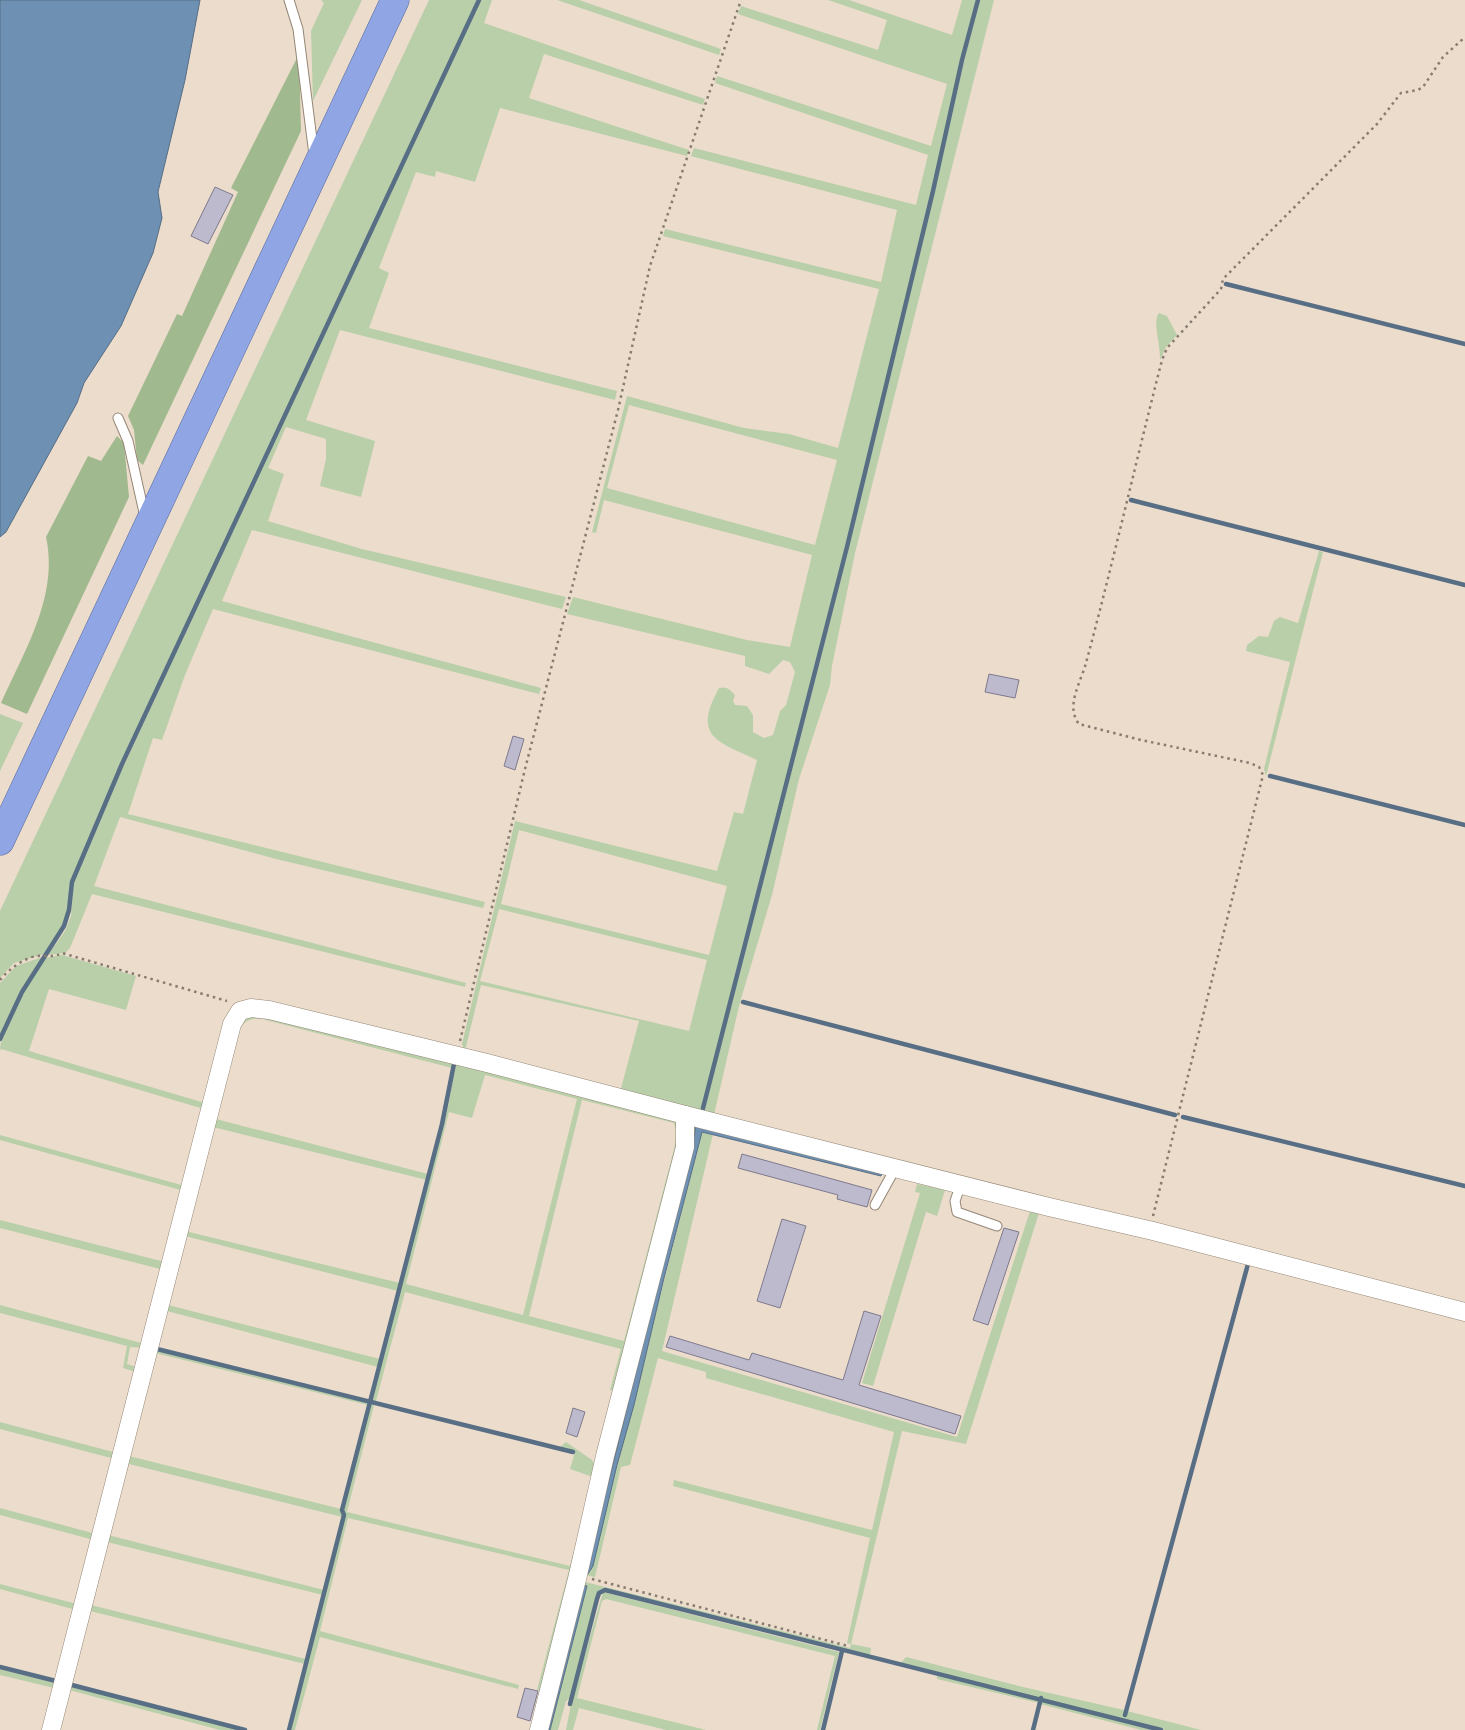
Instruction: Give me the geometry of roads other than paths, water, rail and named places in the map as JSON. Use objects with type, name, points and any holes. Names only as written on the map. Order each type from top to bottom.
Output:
[{"type":"highway","points":[[0,840],[395,0]]},
{"type":"street","points":[[51,1730],[232,1024],[240,1011],[251,1008],[269,1010],[456,1057],[487,1062],[685,1115],[1049,1207],[1153,1231],[1465,1312]]},
{"type":"street","points":[[539,1730],[578,1576],[605,1456],[685,1147],[685,1115]]},
{"type":"lane","points":[[289,0],[298,29],[316,167]]},
{"type":"lane","points":[[118,418],[128,442],[147,527]]},
{"type":"lane","points":[[875,1205],[896,1167]]},
{"type":"lane","points":[[960,1184],[956,1201],[957,1212],[997,1226]]},
{"type":"water","points":[[0,0],[200,0],[185,80],[158,192],[162,218],[153,253],[121,326],[84,383],[77,403],[6,532],[0,537]]},
{"type":"water","points":[[695,1126],[882,1173],[881,1176],[702,1132],[593,1566],[588,1574],[586,1571],[683,1185]]},
{"type":"water","points":[[584,1585],[587,1586],[550,1730],[546,1730]]},
{"type":"waterway","points":[[0,1039],[22,992],[64,926],[69,910],[72,882],[122,764],[479,0]]},
{"type":"waterway","points":[[702,1112],[847,547],[933,191],[962,60],[978,0]]},
{"type":"waterway","points":[[1226,284],[1465,344]]},
{"type":"waterway","points":[[1131,500],[1465,585]]},
{"type":"waterway","points":[[1270,776],[1465,825]]},
{"type":"waterway","points":[[743,1002],[1175,1115]]},
{"type":"waterway","points":[[289,1730],[344,1515],[342,1510],[442,1124],[454,1064]]},
{"type":"waterway","points":[[1183,1117],[1465,1186]]},
{"type":"waterway","points":[[1125,1715],[1248,1264]]},
{"type":"waterway","points":[[157,1349],[573,1452]]},
{"type":"waterway","points":[[570,1704],[597,1599],[599,1593],[605,1590],[1161,1730]]},
{"type":"waterway","points":[[823,1730],[842,1651]]},
{"type":"waterway","points":[[0,1667],[56,1681]]},
{"type":"waterway","points":[[68,1684],[245,1730]]},
{"type":"waterway","points":[[1033,1730],[1041,1698]]}]
